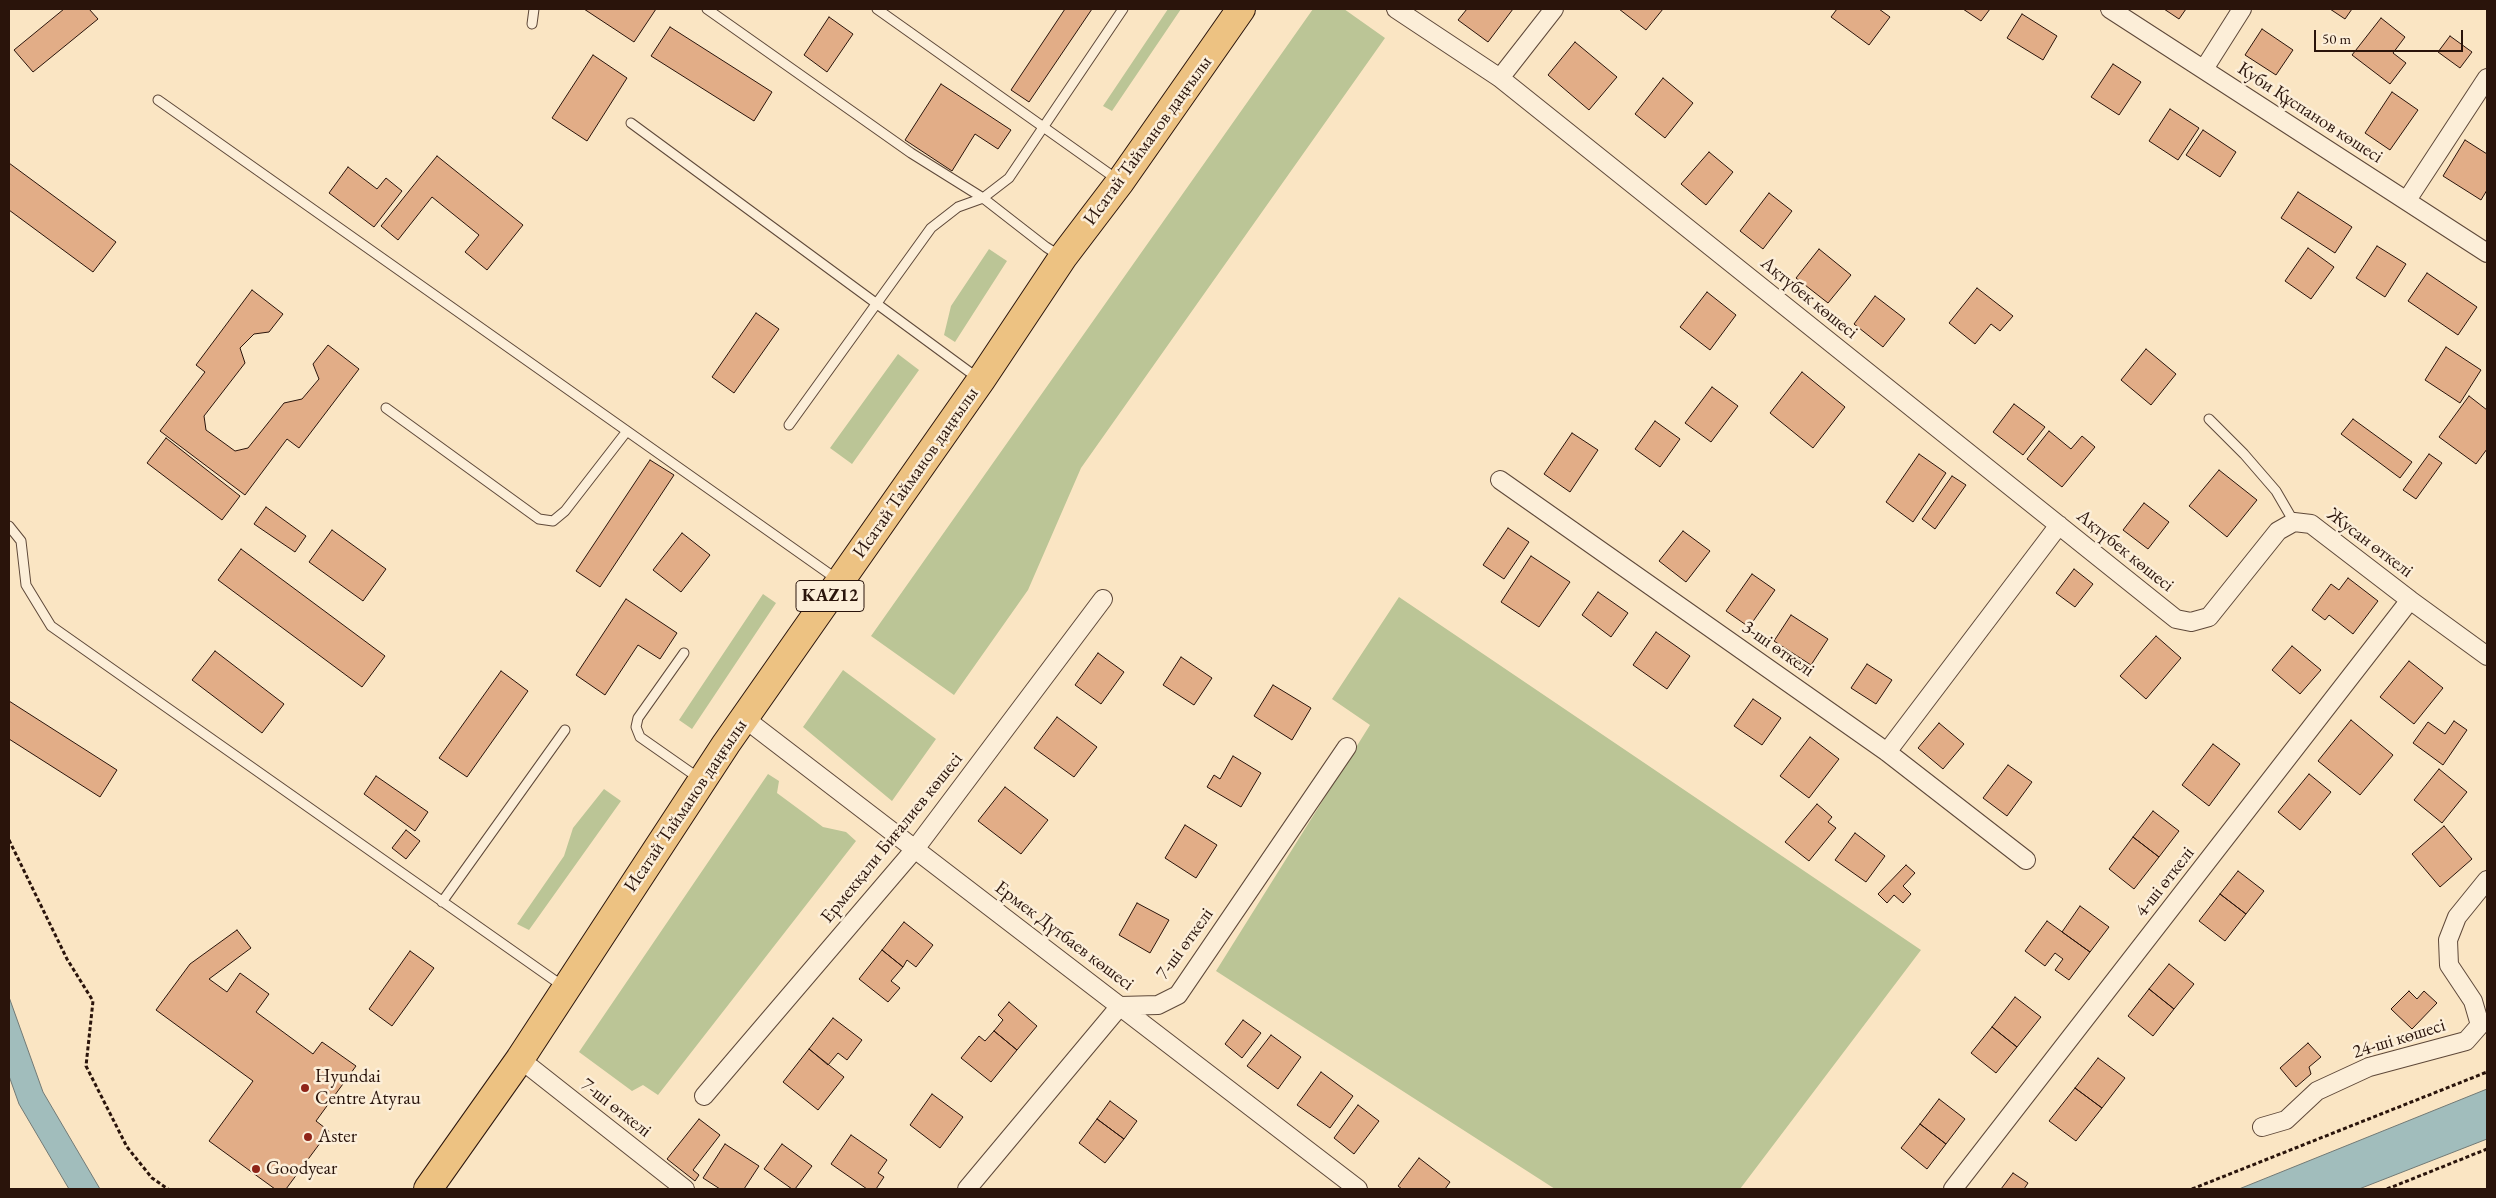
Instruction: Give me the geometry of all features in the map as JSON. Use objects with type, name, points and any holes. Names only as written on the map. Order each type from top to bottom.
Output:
[{"type":"main road","name":"Исатай Тайманов даңғылы","points":[[428,1189],[520,1059],[744,718],[981,380],[1063,257],[1120,182],[1242,9]]},
{"type":"street","name":"Ақтүбек көшесi","points":[[1396,9],[1500,78],[2176,619],[2192,622],[2209,616],[2278,531],[2294,522]]},
{"type":"street","points":[[1500,78],[1554,9]]},
{"type":"street","name":"Куби Құспанов көшесi","points":[[2110,9],[2487,253]]},
{"type":"street","points":[[2204,69],[2242,9]]},
{"type":"street","points":[[2407,200],[2487,78]]},
{"type":"street","name":"3-шi өткелi","points":[[1500,480],[1887,752],[2026,860]]},
{"type":"street","name":"Жусан өткелі","points":[[2294,522],[2312,524],[2410,600],[2487,656]]},
{"type":"street","points":[[1887,752],[2059,525]]},
{"type":"street","name":"Ермекқали Биғалиев көшесі","points":[[704,1096],[915,849],[1103,599]]},
{"type":"street","name":"4-шi өткелi","points":[[1953,1189],[2410,600]]},
{"type":"street","name":"Ермек Дүтбаев көшесi","points":[[744,718],[1120,1006],[1352,1187]]},
{"type":"street","name":"7-шi өткелi","points":[[1120,1006],[1158,1006],[1178,995],[1347,748]]},
{"type":"street","name":"24-ші көшесi","points":[[2262,1127],[2286,1120],[2318,1091],[2369,1067],[2466,1041],[2480,1025],[2473,1001],[2449,965],[2448,940],[2457,917],[2487,880]]},
{"type":"street","points":[[967,1189],[1120,1006]]},
{"type":"street","name":"7-шi өткелi","points":[[520,1059],[685,1189]]},
{"type":"lane","points":[[532,24],[534,9]]},
{"type":"lane","points":[[707,9],[912,154],[984,198],[1046,247],[1063,257]]},
{"type":"lane","points":[[877,9],[1120,182]]},
{"type":"lane","points":[[789,425],[931,228],[958,207],[984,198],[1009,178],[1123,9]]},
{"type":"lane","points":[[158,100],[840,582]]},
{"type":"lane","points":[[631,123],[981,380]]},
{"type":"lane","points":[[386,408],[539,519],[553,521],[565,511],[626,431]]},
{"type":"lane","points":[[2209,419],[2244,454],[2276,491],[2294,522]]},
{"type":"lane","points":[[9,526],[21,541],[26,585],[51,626],[566,988]]},
{"type":"lane","points":[[684,654],[638,718],[636,727],[640,737],[702,780]]},
{"type":"lane","points":[[442,902],[565,730]]},
{"type":"path","points":[[9,840],[67,959],[93,1001],[86,1066],[127,1147],[152,1178],[168,1189]]},
{"type":"path","points":[[2192,1189],[2487,1072]]},
{"type":"path","points":[[2386,1189],[2487,1149]]},
{"type":"green space","points":[[1168,9],[1181,9],[1112,111],[1103,106]]},
{"type":"green space","points":[[1313,9],[1344,9],[1385,38],[1081,468],[1028,590],[954,695],[871,636]]},
{"type":"green space","points":[[989,249],[1007,261],[955,342],[944,335],[951,306]]},
{"type":"green space","points":[[898,354],[919,370],[852,464],[830,448]]},
{"type":"green space","points":[[763,594],[776,603],[692,729],[679,720]]},
{"type":"green space","points":[[1399,597],[1921,950],[1740,1189],[1555,1189],[1216,971],[1370,725],[1332,699]]},
{"type":"green space","points":[[843,670],[936,739],[892,801],[803,727]]},
{"type":"green space","points":[[768,774],[779,781],[777,793],[823,827],[846,832],[856,841],[658,1095],[643,1085],[632,1091],[579,1052]]},
{"type":"green space","points":[[604,789],[621,801],[529,930],[517,924],[564,856],[573,828]]},
{"type":"water","points":[[9,997],[43,1092],[100,1189],[69,1189],[19,1104],[9,1076]]},
{"type":"water","points":[[2487,1089],[2487,1139],[2359,1189],[2239,1189]]},
{"type":"building","points":[[64,9],[89,9],[98,19],[33,72],[14,50]]},
{"type":"building","points":[[584,9],[656,9],[634,42]]},
{"type":"building","points":[[1065,9],[1092,9],[1029,102],[1011,90]]},
{"type":"building","points":[[1467,9],[1513,9],[1488,42],[1458,20]]},
{"type":"building","points":[[1619,9],[1663,9],[1646,30]]},
{"type":"building","points":[[1837,9],[1879,9],[1890,17],[1869,45],[1831,17]]},
{"type":"building","points":[[1963,9],[1990,9],[1981,21]]},
{"type":"building","points":[[2164,9],[2186,9],[2179,19]]},
{"type":"building","points":[[2330,9],[2352,9],[2345,19]]},
{"type":"building","points":[[2022,14],[2057,36],[2043,60],[2007,38]]},
{"type":"building","points":[[829,17],[853,34],[827,72],[804,55]]},
{"type":"building","points":[[2381,18],[2405,37],[2393,53],[2406,63],[2390,84],[2352,55]]},
{"type":"building","points":[[670,27],[772,92],[754,121],[651,56]]},
{"type":"building","points":[[2262,29],[2293,50],[2276,75],[2245,55]]},
{"type":"building","points":[[2450,36],[2472,52],[2460,68],[2438,52]]},
{"type":"building","points":[[1575,42],[1617,77],[1589,110],[1548,75]]},
{"type":"building","points":[[593,55],[627,78],[587,141],[552,118]]},
{"type":"building","points":[[2113,64],[2141,82],[2119,115],[2091,97]]},
{"type":"building","points":[[1663,78],[1693,103],[1665,138],[1635,114]]},
{"type":"building","points":[[941,84],[1011,130],[998,149],[975,134],[952,171],[905,140]]},
{"type":"building","points":[[2392,92],[2418,110],[2390,150],[2365,133]]},
{"type":"building","points":[[2170,109],[2199,128],[2178,160],[2149,141]]},
{"type":"building","points":[[2203,130],[2236,152],[2220,177],[2186,155]]},
{"type":"building","points":[[2465,140],[2487,154],[2487,190],[2481,200],[2443,176]]},
{"type":"building","points":[[1709,152],[1733,172],[1706,205],[1681,184]]},
{"type":"building","points":[[437,156],[523,225],[487,270],[465,252],[479,235],[432,197],[398,240],[381,226]]},
{"type":"building","points":[[9,163],[116,242],[93,272],[9,210]]},
{"type":"building","points":[[348,167],[377,189],[386,178],[402,191],[374,227],[329,193]]},
{"type":"building","points":[[2298,192],[2352,227],[2335,253],[2281,218]]},
{"type":"building","points":[[1769,193],[1792,211],[1763,249],[1740,231]]},
{"type":"building","points":[[2377,246],[2406,264],[2385,297],[2356,278]]},
{"type":"building","points":[[2308,248],[2334,267],[2311,299],[2285,281]]},
{"type":"building","points":[[1819,249],[1851,275],[1828,303],[1796,278]]},
{"type":"building","points":[[2427,273],[2477,307],[2458,335],[2408,301]]},
{"type":"building","points":[[1977,288],[2013,316],[2000,331],[1991,324],[1975,344],[1949,323]]},
{"type":"building","points":[[252,290],[283,314],[269,332],[254,334],[240,348],[245,363],[204,416],[206,430],[235,451],[248,448],[284,403],[302,399],[319,379],[313,364],[328,345],[359,369],[299,448],[287,439],[245,495],[160,431],[205,372],[196,365]]},
{"type":"building","points":[[1707,292],[1736,315],[1710,350],[1680,327]]},
{"type":"building","points":[[1875,296],[1905,319],[1883,347],[1854,324]]},
{"type":"building","points":[[756,313],[779,329],[734,393],[712,377]]},
{"type":"building","points":[[2446,347],[2481,370],[2460,403],[2425,380]]},
{"type":"building","points":[[2146,349],[2176,374],[2151,405],[2121,380]]},
{"type":"building","points":[[1802,372],[1845,407],[1813,448],[1770,413]]},
{"type":"building","points":[[1712,387],[1738,406],[1711,442],[1685,423]]},
{"type":"building","points":[[2469,396],[2487,410],[2487,449],[2476,464],[2439,437]]},
{"type":"building","points":[[2014,404],[2045,427],[2023,455],[1993,432]]},
{"type":"building","points":[[2353,419],[2412,462],[2400,478],[2341,434]]},
{"type":"building","points":[[1655,421],[1680,439],[1660,467],[1635,449]]},
{"type":"building","points":[[2049,431],[2071,449],[2082,436],[2095,447],[2062,487],[2027,459]]},
{"type":"building","points":[[1572,433],[1598,450],[1570,492],[1544,474]]},
{"type":"building","points":[[166,438],[240,496],[222,520],[147,463]]},
{"type":"building","points":[[1919,454],[1946,473],[1913,522],[1886,502]]},
{"type":"building","points":[[2429,454],[2442,463],[2416,499],[2403,490]]},
{"type":"building","points":[[650,460],[674,475],[600,587],[576,571]]},
{"type":"building","points":[[2219,470],[2257,500],[2227,537],[2189,506]]},
{"type":"building","points":[[1952,476],[1966,485],[1935,529],[1922,519]]},
{"type":"building","points":[[2144,503],[2169,522],[2148,549],[2123,530]]},
{"type":"building","points":[[266,507],[306,536],[295,552],[254,524]]},
{"type":"building","points":[[1508,528],[1529,542],[1504,579],[1483,565]]},
{"type":"building","points":[[332,530],[386,569],[363,601],[309,562]]},
{"type":"building","points":[[1683,531],[1710,551],[1686,582],[1659,561]]},
{"type":"building","points":[[682,533],[710,555],[681,592],[653,570]]},
{"type":"building","points":[[241,549],[385,656],[362,687],[218,580]]},
{"type":"building","points":[[1531,556],[1570,582],[1539,627],[1501,602]]},
{"type":"building","points":[[2074,569],[2093,584],[2075,607],[2056,593]]},
{"type":"building","points":[[1752,574],[1775,590],[1749,627],[1726,611]]},
{"type":"building","points":[[2348,578],[2378,601],[2353,634],[2329,615],[2325,620],[2312,610],[2331,584],[2339,590]]},
{"type":"building","points":[[1598,592],[1628,613],[1611,637],[1582,615]]},
{"type":"building","points":[[626,599],[677,633],[660,659],[638,645],[605,695],[576,675]]},
{"type":"building","points":[[1791,615],[1828,639],[1811,665],[1774,641]]},
{"type":"building","points":[[1656,632],[1690,656],[1667,689],[1633,665]]},
{"type":"building","points":[[2156,636],[2181,658],[2146,699],[2120,676]]},
{"type":"building","points":[[2292,646],[2321,670],[2300,694],[2272,670]]},
{"type":"building","points":[[215,651],[284,704],[262,733],[192,680]]},
{"type":"building","points":[[1098,653],[1124,672],[1101,704],[1075,685]]},
{"type":"building","points":[[1181,657],[1212,678],[1194,705],[1163,685]]},
{"type":"building","points":[[2409,661],[2443,688],[2414,724],[2380,697]]},
{"type":"building","points":[[1867,664],[1892,680],[1876,704],[1851,688]]},
{"type":"building","points":[[501,671],[528,691],[467,777],[439,758]]},
{"type":"building","points":[[1273,685],[1311,708],[1292,740],[1254,716]]},
{"type":"building","points":[[1753,699],[1781,718],[1762,745],[1734,726]]},
{"type":"building","points":[[9,701],[117,770],[100,797],[9,739]]},
{"type":"building","points":[[1057,717],[1097,747],[1074,777],[1034,748]]},
{"type":"building","points":[[2351,720],[2393,755],[2360,795],[2318,761]]},
{"type":"building","points":[[2454,721],[2467,730],[2443,765],[2413,743],[2428,722],[2445,734]]},
{"type":"building","points":[[1939,723],[1964,744],[1943,769],[1918,748]]},
{"type":"building","points":[[1810,737],[1839,759],[1809,798],[1780,776]]},
{"type":"building","points":[[2213,744],[2240,764],[2209,806],[2182,785]]},
{"type":"building","points":[[1233,756],[1261,773],[1241,807],[1207,787],[1214,775],[1220,779]]},
{"type":"building","points":[[2008,765],[2032,782],[2007,816],[1983,798]]},
{"type":"building","points":[[2439,769],[2467,792],[2442,823],[2414,800]]},
{"type":"building","points":[[2309,774],[2331,792],[2300,830],[2278,812]]},
{"type":"building","points":[[376,776],[428,812],[415,831],[364,794]]},
{"type":"building","points":[[1005,787],[1048,820],[1021,854],[978,821]]},
{"type":"building","points":[[1817,804],[1832,817],[1828,822],[1836,828],[1809,861],[1785,842]]},
{"type":"building","points":[[2153,811],[2179,831],[2159,857],[2133,837]]},
{"type":"building","points":[[1185,825],[1217,845],[1196,878],[1165,858]]},
{"type":"building","points":[[2444,826],[2472,859],[2440,887],[2412,854]]},
{"type":"building","points":[[406,830],[420,841],[406,859],[392,848]]},
{"type":"building","points":[[1855,833],[1885,856],[1866,882],[1835,860]]},
{"type":"building","points":[[2133,837],[2159,857],[2134,889],[2109,869]]},
{"type":"building","points":[[1906,865],[1915,873],[1903,886],[1911,894],[1903,903],[1894,895],[1887,903],[1878,894]]},
{"type":"building","points":[[2238,871],[2264,891],[2246,914],[2220,894]]},
{"type":"building","points":[[2220,894],[2246,914],[2225,941],[2199,921]]},
{"type":"building","points":[[1137,903],[1169,920],[1150,953],[1119,935]]},
{"type":"building","points":[[2080,906],[2109,927],[2090,952],[2062,932]]},
{"type":"building","points":[[2047,921],[2090,952],[2069,980],[2055,970],[2063,959],[2055,953],[2045,966],[2025,951]]},
{"type":"building","points":[[904,922],[933,945],[916,967],[907,960],[903,967],[882,950]]},
{"type":"building","points":[[237,930],[251,948],[209,979],[227,992],[240,973],[269,994],[256,1012],[313,1054],[322,1042],[356,1066],[316,1121],[329,1131],[286,1189],[275,1189],[209,1141],[253,1081],[156,1010],[190,964]]},
{"type":"building","points":[[882,950],[903,967],[891,981],[900,988],[888,1002],[859,979]]},
{"type":"building","points":[[410,951],[434,968],[392,1026],[369,1009]]},
{"type":"building","points":[[2169,964],[2194,984],[2174,1009],[2149,989]]},
{"type":"building","points":[[2149,989],[2174,1009],[2153,1036],[2128,1016]]},
{"type":"building","points":[[2409,991],[2417,999],[2424,991],[2437,1003],[2412,1029],[2391,1009]]},
{"type":"building","points":[[2015,997],[2041,1017],[2017,1047],[1992,1027]]},
{"type":"building","points":[[1009,1002],[1037,1026],[1017,1050],[994,1031],[1003,1020],[998,1015]]},
{"type":"building","points":[[833,1018],[862,1040],[847,1060],[838,1053],[828,1065],[809,1049]]},
{"type":"building","points":[[1243,1020],[1261,1033],[1242,1058],[1225,1044]]},
{"type":"building","points":[[1992,1027],[2017,1047],[1996,1073],[1971,1053]]},
{"type":"building","points":[[994,1031],[1017,1050],[991,1082],[961,1058],[979,1036],[985,1041]]},
{"type":"building","points":[[1271,1035],[1301,1057],[1278,1089],[1247,1066]]},
{"type":"building","points":[[2308,1043],[2321,1057],[2309,1067],[2311,1074],[2296,1087],[2280,1068]]},
{"type":"building","points":[[809,1049],[844,1077],[818,1110],[783,1082]]},
{"type":"building","points":[[2098,1058],[2125,1078],[2102,1108],[2075,1088]]},
{"type":"building","points":[[1321,1072],[1353,1096],[1330,1128],[1297,1105]]},
{"type":"building","points":[[2075,1088],[2102,1108],[2076,1141],[2049,1121]]},
{"type":"building","points":[[932,1094],[963,1117],[940,1148],[910,1125]]},
{"type":"building","points":[[1939,1099],[1965,1119],[1946,1144],[1920,1124]]},
{"type":"building","points":[[1110,1101],[1137,1121],[1124,1139],[1097,1119]]},
{"type":"building","points":[[1358,1105],[1379,1121],[1354,1154],[1334,1138]]},
{"type":"building","points":[[699,1119],[720,1135],[693,1170],[699,1175],[695,1181],[667,1159]]},
{"type":"building","points":[[1097,1119],[1124,1139],[1105,1163],[1079,1143]]},
{"type":"building","points":[[1920,1124],[1946,1144],[1927,1169],[1901,1148]]},
{"type":"building","points":[[851,1135],[887,1160],[878,1173],[884,1177],[876,1189],[867,1189],[831,1164]]},
{"type":"building","points":[[725,1144],[759,1166],[744,1189],[720,1189],[703,1178]]},
{"type":"building","points":[[782,1144],[812,1166],[795,1189],[792,1189],[764,1169]]},
{"type":"building","points":[[1419,1158],[1450,1182],[1445,1189],[1402,1189],[1398,1186]]},
{"type":"building","points":[[2013,1173],[2028,1183],[2024,1189],[2001,1189]]},
{"type":"place","name":"Hyundai Centre Atyrau","points":[[305,1088]]},
{"type":"place","name":"Aster","points":[[308,1137]]},
{"type":"place","name":"Goodyear","points":[[256,1169]]}]
